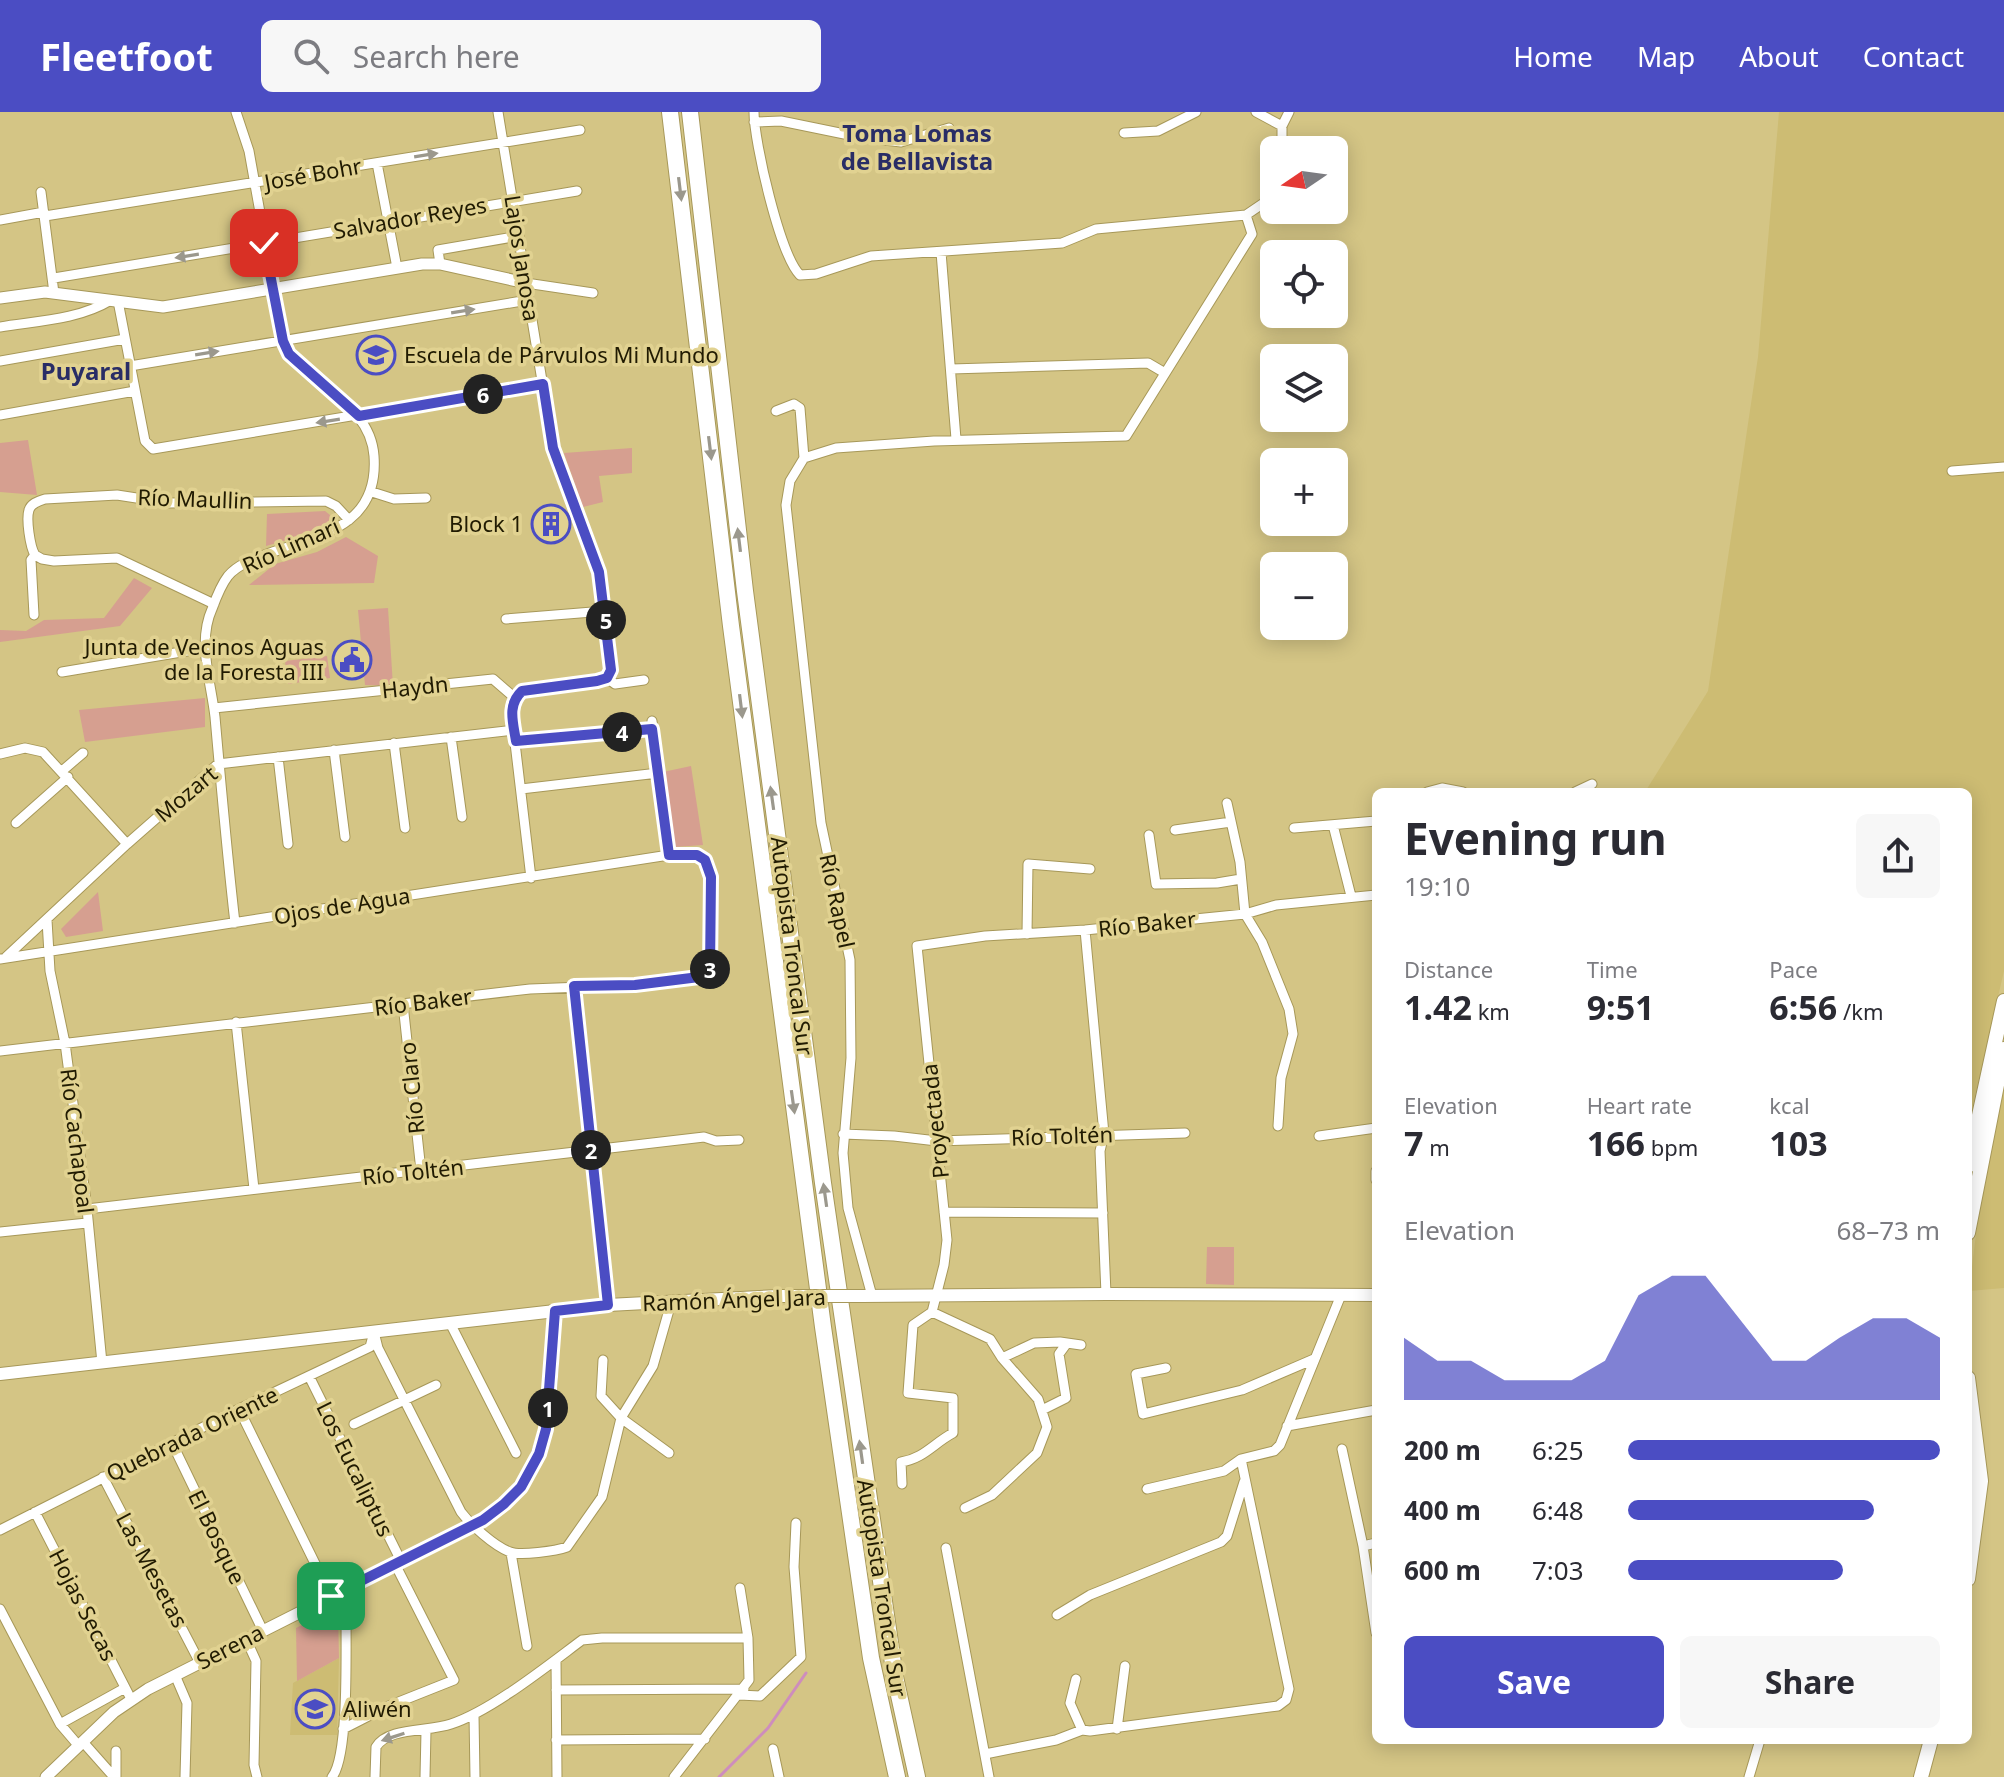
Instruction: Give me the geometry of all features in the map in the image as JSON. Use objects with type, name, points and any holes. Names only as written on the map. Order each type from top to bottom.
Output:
[{"type":"highway","name":"Autopista Troncal Sur","points":[[670,112],[731,626],[823,1327],[866,1633],[897,1777]]},
{"type":"highway","name":"Autopista Troncal Sur","points":[[690,112],[745,591],[827,1213],[895,1677],[917,1777]]},
{"type":"main road","points":[[1972,1148],[2004,1001]]},
{"type":"main road","points":[[1972,1213],[2004,1049]]},
{"type":"main road","name":"Ramón Ángel Jara","points":[[0,1374],[608,1305],[778,1296],[1372,1295]]},
{"type":"main road","points":[[1972,1410],[1981,1481],[1972,1549]]},
{"type":"main road","points":[[1921,1777],[1930,1744]]},
{"type":"street","points":[[236,112],[249,151],[283,341],[295,361],[359,416],[370,432],[374,456],[372,492],[394,499],[426,498]]},
{"type":"street","points":[[1124,133],[1158,131],[1196,112]]},
{"type":"street","points":[[1256,112],[1282,126]]},
{"type":"street","points":[[1282,136],[1282,126],[1289,112]]},
{"type":"street","name":"Lajos Janosa","points":[[499,114],[553,448],[599,572],[611,670],[607,678]]},
{"type":"street","points":[[949,128],[901,142],[754,117],[784,242],[794,269],[800,275],[816,274],[871,256],[1062,243],[1096,229],[1246,215],[1260,206]]},
{"type":"street","name":"José Bohr","points":[[0,220],[254,184],[580,130]]},
{"type":"street","points":[[377,163],[397,268]]},
{"type":"street","name":"Salvador Reyes","points":[[54,278],[577,191]]},
{"type":"street","points":[[41,192],[54,293]]},
{"type":"street","points":[[776,411],[794,404],[800,408],[804,458],[836,448],[956,439],[1126,436],[1252,234],[1246,215]]},
{"type":"street","points":[[440,264],[438,250],[519,236]]},
{"type":"street","points":[[941,252],[956,439]]},
{"type":"street","points":[[0,298],[54,293],[163,307],[422,264],[440,264],[526,283],[593,293]]},
{"type":"street","points":[[130,366],[528,300]]},
{"type":"street","points":[[0,327],[85,312],[114,301]]},
{"type":"street","points":[[114,301],[148,446],[153,449],[543,384]]},
{"type":"street","points":[[0,361],[125,339]]},
{"type":"street","points":[[951,369],[1148,363],[1165,373]]},
{"type":"street","points":[[0,415],[135,391]]},
{"type":"street","name":"Río Rapel","points":[[804,458],[790,481],[786,505],[821,823],[850,960],[851,1058],[843,1134],[848,1208],[867,1296]]},
{"type":"street","points":[[1952,471],[2004,467]]},
{"type":"street","name":"Río Limarí","points":[[235,923],[214,708],[205,648],[210,612],[229,575],[250,560],[327,533],[349,520],[372,492]]},
{"type":"street","name":"Río Maullin","points":[[35,555],[30,547],[29,510],[35,502],[45,499],[117,495],[169,503],[326,501],[336,506],[349,520]]},
{"type":"street","points":[[34,615],[31,560],[35,555],[54,561],[117,558],[214,604]]},
{"type":"street","points":[[506,619],[605,611]]},
{"type":"street","points":[[62,672],[205,648]]},
{"type":"street","points":[[531,878],[511,709],[515,698],[522,691],[607,678],[615,684],[644,680]]},
{"type":"street","name":"Haydn","points":[[214,708],[493,679],[515,698]]},
{"type":"street","name":"Mozart","points":[[2,958],[218,764],[451,737],[652,725],[658,773]]},
{"type":"street","points":[[451,737],[462,817]]},
{"type":"street","points":[[394,743],[405,828]]},
{"type":"street","points":[[0,754],[35,749],[43,752],[127,844]]},
{"type":"street","points":[[334,750],[345,837]]},
{"type":"street","points":[[16,823],[83,753]]},
{"type":"street","points":[[278,757],[288,844]]},
{"type":"street","points":[[521,789],[658,773],[669,855]]},
{"type":"street","points":[[1584,788],[1592,784]]},
{"type":"street","points":[[1227,803],[1245,914],[1262,942],[1289,1009],[1293,1034],[1281,1078],[1278,1126]]},
{"type":"street","points":[[1294,828],[1372,821]]},
{"type":"street","points":[[1175,830],[1231,822]]},
{"type":"street","points":[[1333,825],[1351,896]]},
{"type":"street","points":[[1149,835],[1156,884],[1217,883],[1241,879]]},
{"type":"street","name":"Ojos de Agua","points":[[2,958],[684,854]]},
{"type":"street","name":"Río Baker","points":[[0,1051],[530,989],[635,985],[707,976],[710,971],[709,867],[697,855],[684,854]]},
{"type":"street","points":[[1027,934],[1028,864],[1090,869]]},
{"type":"street","name":"Río Baker","points":[[917,946],[985,936],[1085,930],[1245,914],[1276,905],[1372,895]]},
{"type":"street","name":"Río Cachapoal","points":[[47,920],[50,971],[65,1043],[87,1209],[102,1363]]},
{"type":"street","points":[[1085,930],[1104,1134],[1100,1151],[1106,1294]]},
{"type":"street","name":"Proyectada","points":[[902,1484],[901,1462],[918,1460],[935,1443],[953,1433],[953,1398],[908,1393],[913,1325],[932,1312],[947,1240],[917,946]]},
{"type":"street","points":[[574,986],[608,1305]]},
{"type":"street","name":"Río Claro","points":[[403,1004],[421,1171]]},
{"type":"street","points":[[236,1022],[254,1189]]},
{"type":"street","points":[[1319,1136],[1372,1129]]},
{"type":"street","name":"Río Toltén","points":[[843,1134],[937,1141],[1185,1133]]},
{"type":"street","name":"Río Toltén","points":[[87,1209],[704,1137],[716,1141],[739,1140]]},
{"type":"street","points":[[944,1212],[1103,1213]]},
{"type":"street","points":[[0,1232],[87,1223]]},
{"type":"street","points":[[1147,1489],[1224,1471],[1241,1459],[1274,1451],[1280,1445],[1341,1295]]},
{"type":"street","points":[[374,1332],[378,1348],[471,1526],[511,1553],[558,1550],[567,1547],[602,1497],[621,1418],[653,1366],[671,1303]]},
{"type":"street","name":"Serena","points":[[60,1724],[200,1663],[494,1513],[513,1496],[539,1454],[548,1416],[555,1311]]},
{"type":"street","points":[[932,1312],[990,1339],[1002,1358],[1038,1399],[1047,1427],[1037,1453],[992,1495],[965,1508]]},
{"type":"street","points":[[450,1323],[516,1453]]},
{"type":"street","name":"Quebrada Oriente","points":[[0,1530],[239,1409],[370,1347],[374,1332]]},
{"type":"street","points":[[1002,1358],[1034,1343],[1081,1345]]},
{"type":"street","points":[[1042,1410],[1066,1398],[1059,1354],[1067,1343]]},
{"type":"street","points":[[1166,1368],[1136,1374],[1143,1414],[1242,1390],[1314,1359]]},
{"type":"street","points":[[603,1360],[601,1396],[621,1418],[669,1453]]},
{"type":"street","name":"Los Eucaliptus","points":[[309,1376],[454,1680],[386,1707],[343,1729]]},
{"type":"street","points":[[354,1424],[436,1385]]},
{"type":"street","points":[[239,1409],[331,1596]]},
{"type":"street","points":[[1287,1426],[1372,1411]]},
{"type":"street","name":"El Bosque","points":[[172,1443],[263,1631]]},
{"type":"street","points":[[1342,1449],[1363,1546],[1372,1606]]},
{"type":"street","points":[[985,1754],[1056,1740],[1082,1730],[1117,1729],[1278,1706],[1286,1700],[1289,1689],[1241,1459]]},
{"type":"street","name":"Las Mesetas","points":[[103,1477],[200,1663]]},
{"type":"street","points":[[1057,1615],[1090,1595],[1221,1542],[1227,1536],[1244,1481]]},
{"type":"street","name":"Hojas Secas","points":[[35,1512],[128,1694]]},
{"type":"street","points":[[556,1690],[742,1692],[760,1696],[801,1657],[794,1567],[796,1523]]},
{"type":"street","points":[[1363,1546],[1372,1544]]},
{"type":"street","points":[[946,1548],[989,1777]]},
{"type":"street","points":[[511,1553],[527,1646]]},
{"type":"street","points":[[674,1777],[749,1680],[748,1638],[740,1588]]},
{"type":"street","points":[[332,1777],[340,1758],[343,1729],[346,1589]]},
{"type":"street","points":[[0,1609],[60,1724],[115,1777]]},
{"type":"street","points":[[375,1777],[376,1747],[386,1737],[426,1731],[474,1715],[582,1640],[748,1638]]},
{"type":"street","points":[[246,1639],[256,1661],[254,1765],[257,1777]]},
{"type":"street","points":[[556,1660],[557,1777]]},
{"type":"street","points":[[1117,1729],[1125,1666]]},
{"type":"street","points":[[175,1675],[187,1703],[185,1777]]},
{"type":"street","points":[[1076,1679],[1070,1703],[1082,1730]]},
{"type":"street","name":"Serena","points":[[46,1777],[128,1694]]},
{"type":"street","points":[[474,1715],[475,1777]]},
{"type":"street","points":[[425,1777],[426,1731]]},
{"type":"street","points":[[556,1740],[705,1739]]},
{"type":"street","points":[[1749,1777],[1759,1744]]},
{"type":"street","points":[[773,1749],[779,1777]]},
{"type":"street","points":[[115,1777],[116,1751]]},
{"type":"shaded area","points":[[1779,112],[2004,112],[2004,971],[1972,1109],[1972,788],[1647,788],[1708,691],[1758,357]]},
{"type":"shaded area","points":[[28,440],[37,495],[0,492],[0,443]]},
{"type":"shaded area","points":[[632,448],[632,473],[599,476],[603,502],[583,507],[564,453]]},
{"type":"shaded area","points":[[325,511],[335,519],[318,531],[266,546],[267,514]]},
{"type":"shaded area","points":[[346,537],[378,556],[374,583],[249,585],[275,564],[317,552]]},
{"type":"shaded area","points":[[134,578],[152,588],[120,626],[0,642],[0,630],[26,631],[44,620],[104,618]]},
{"type":"shaded area","points":[[388,608],[393,686],[365,685],[358,610]]},
{"type":"shaded area","points":[[327,656],[330,678],[288,684],[285,661]]},
{"type":"shaded area","points":[[205,698],[205,727],[85,742],[79,710]]},
{"type":"shaded area","points":[[691,766],[703,845],[674,847],[663,772]]},
{"type":"shaded area","points":[[98,892],[103,931],[66,937],[61,929]]},
{"type":"shaded area","points":[[2004,1088],[2004,1288],[1972,1291],[1972,1267],[1985,1161]]},
{"type":"shaded area","points":[[1207,1247],[1234,1247],[1234,1285],[1206,1284]]},
{"type":"shaded area","points":[[332,1610],[338,1613],[339,1658],[297,1681],[296,1628]]},
{"type":"shaded area","name":"Aliwén","points":[[339,1658],[337,1735],[290,1735],[293,1683]]},
{"type":"waterway","points":[[719,1777],[768,1728],[806,1673]]},
{"type":"place","name":"Escuela de Párvulos Mi Mundo","points":[[376,355]]},
{"type":"place","name":"Block 1","points":[[551,524]]},
{"type":"place","name":"Junta de Vecinos Aguas de la Foresta III","points":[[352,660]]},
{"type":"place","name":"Aliwén","points":[[315,1709]]},
{"type":"district","name":"Toma Lomas de Bellavista","points":[[917,148]]},
{"type":"district","name":"Puyaral","points":[[86,372]]},
{"type":"route","points":[[264,243],[283,341],[289,354],[359,416],[543,384],[553,448],[599,572],[611,670],[607,678],[597,681],[522,691],[511,709],[516,741],[652,729],[669,855],[697,855],[705,860],[711,877],[710,971],[707,976],[635,985],[574,986],[608,1305],[555,1311],[548,1416],[534,1465],[521,1487],[494,1513],[331,1596]]}]
